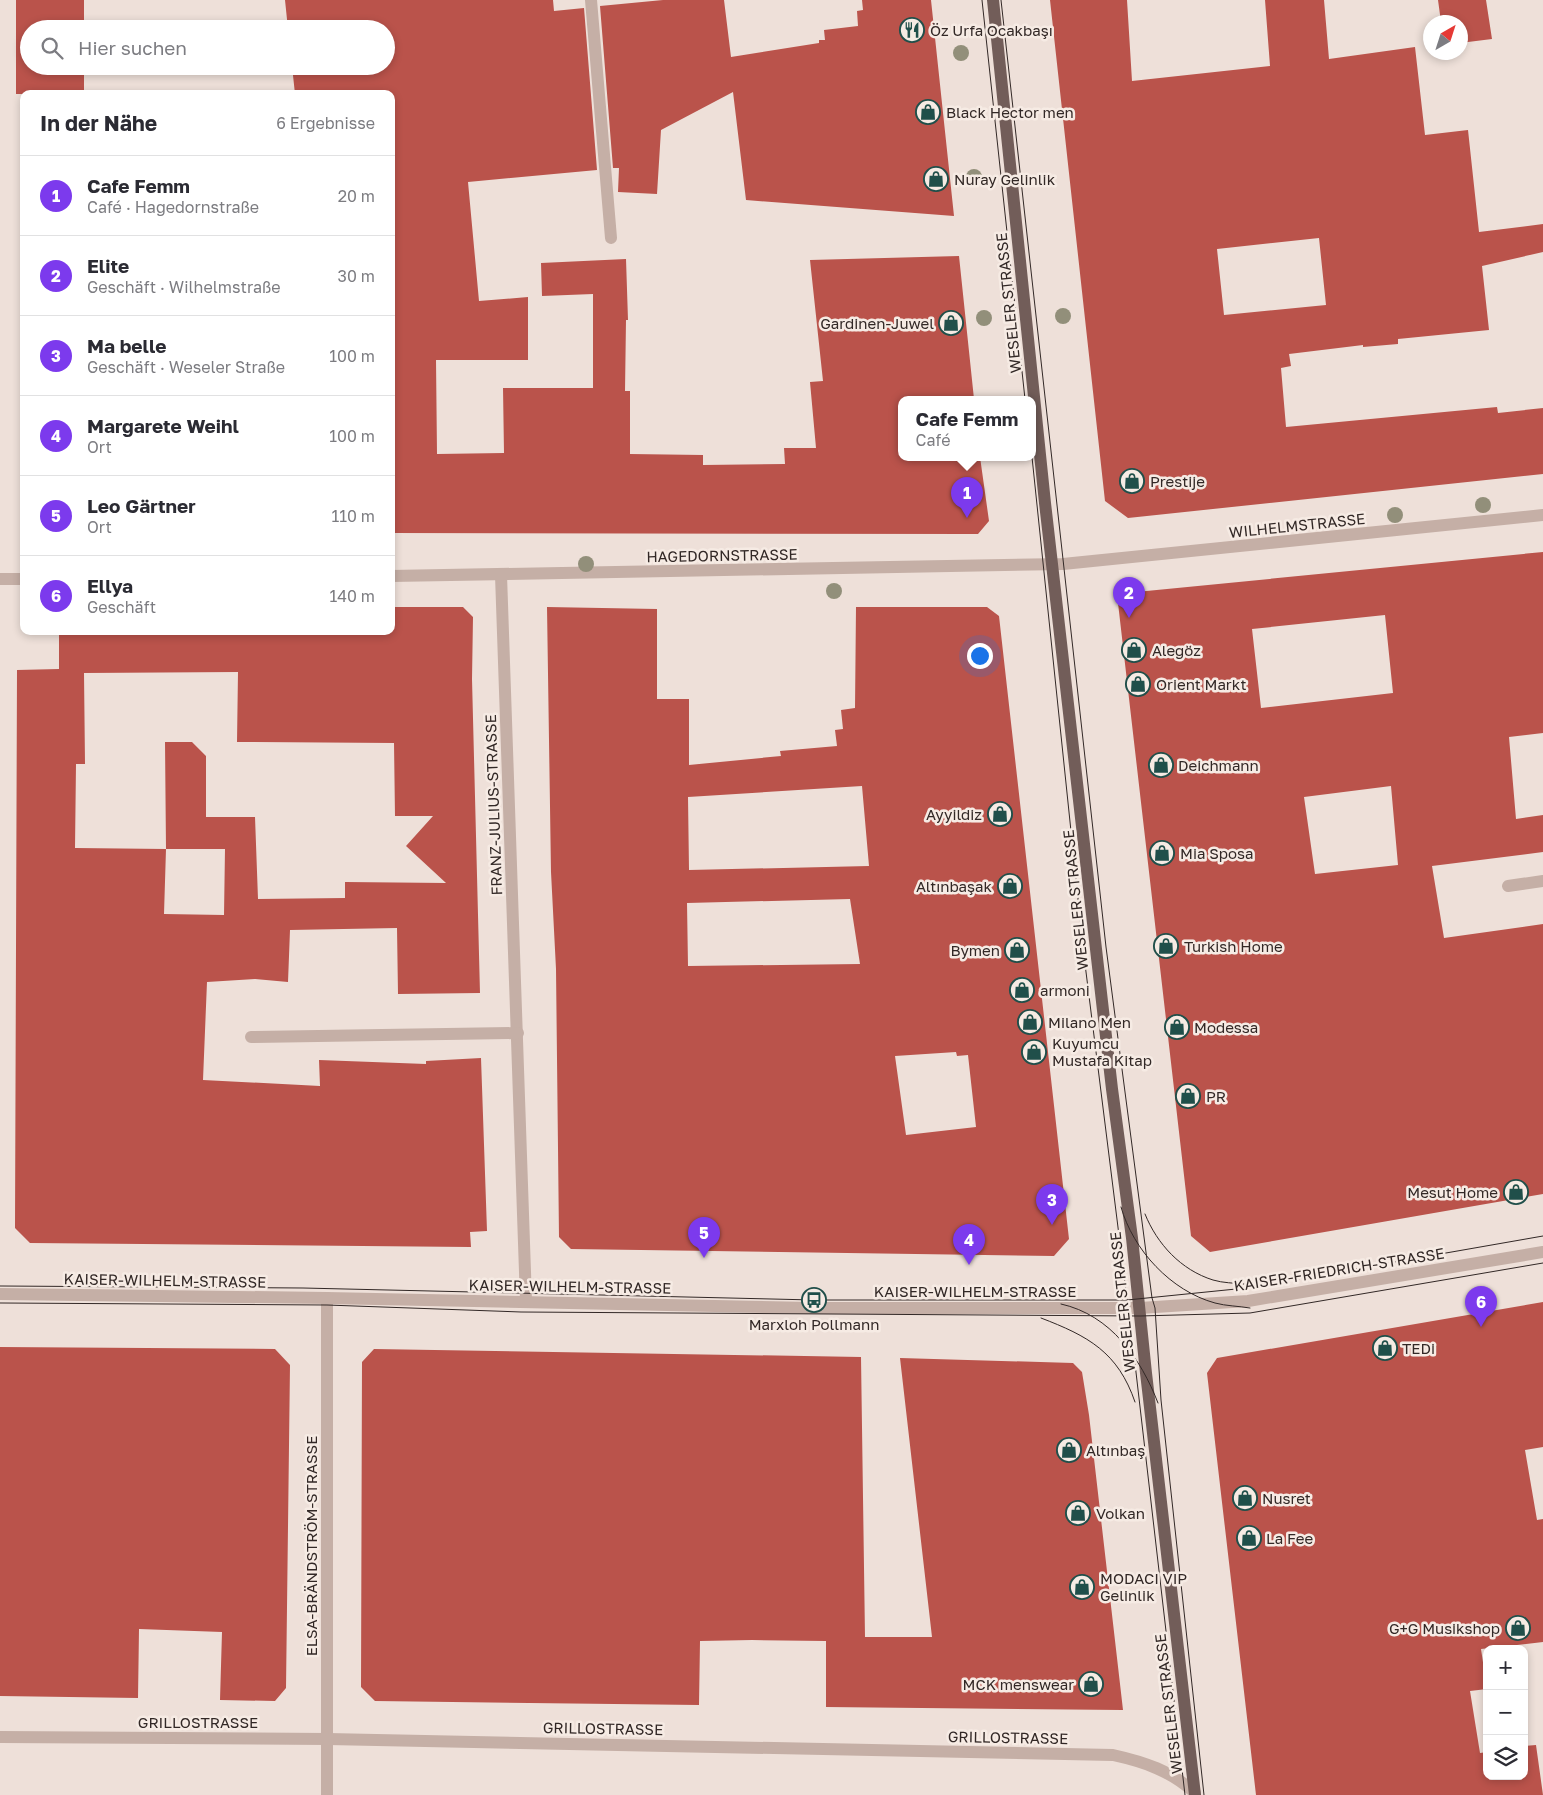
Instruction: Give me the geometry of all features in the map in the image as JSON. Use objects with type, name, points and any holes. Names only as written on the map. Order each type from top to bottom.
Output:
[{"type":"main road","name":"WESELER STRASSE","points":[[993,0],[1034,396]]},
{"type":"main road","name":"WESELER STRASSE","points":[[1036,416],[1112,1089],[1140,1308],[1195,1794]]},
{"type":"street","points":[[591,0],[611,238]]},
{"type":"street","name":"WILHELMSTRASSE","points":[[1053,564],[1543,515]]},
{"type":"street","name":"HAGEDORNSTRASSE","points":[[395,576],[1053,564]]},
{"type":"street","name":"FRANZ-JULIUS-STRASSE","points":[[501,575],[526,1301]]},
{"type":"street","points":[[0,579],[20,579]]},
{"type":"street","points":[[1508,886],[1543,881]]},
{"type":"street","points":[[251,1036],[518,1033]]},
{"type":"street","name":"KAISER-FRIEDRICH-STRASSE","points":[[1140,1308],[1248,1301],[1543,1252]]},
{"type":"street","name":"KAISER-WILHELM-STRASSE","points":[[0,1294],[526,1301],[811,1308],[1140,1308]]},
{"type":"street","name":"ELSA-BRÄNDSTRÖM-STRASSE","points":[[327,1298],[327,1795]]},
{"type":"street","name":"GRILLOSTRASSE","points":[[0,1737],[328,1739],[1113,1755],[1134,1760],[1171,1774],[1195,1794]]},
{"type":"building","points":[[16,0],[84,0],[84,20],[20,20],[20,75],[84,75],[84,90],[20,90],[20,94],[16,94]]},
{"type":"building","points":[[285,0],[553,0],[554,11],[584,8],[597,170],[468,182],[479,301],[528,297],[528,360],[436,360],[437,454],[504,453],[503,388],[593,388],[593,294],[542,296],[541,263],[626,259],[628,320],[626,320],[625,391],[630,391],[630,454],[703,455],[703,465],[785,464],[784,448],[816,448],[810,382],[823,381],[810,260],[959,256],[974,396],[898,396],[898,461],[981,461],[989,521],[978,534],[395,533],[395,90],[295,90],[293,75],[395,75],[395,20],[287,20]]},
{"type":"building","points":[[663,0],[724,0],[731,57],[819,43],[819,40],[825,40],[824,30],[858,26],[857,11],[863,10],[862,0],[931,0],[954,216],[746,200],[733,92],[661,130],[657,194],[618,192],[619,168],[613,168],[600,6]]},
{"type":"building","points":[[1050,0],[1127,0],[1132,81],[1270,66],[1265,0],[1324,0],[1329,59],[1415,47],[1425,135],[1468,130],[1479,232],[1543,224],[1543,252],[1482,266],[1489,330],[1398,339],[1398,344],[1363,347],[1363,345],[1289,354],[1291,366],[1281,368],[1286,427],[1497,407],[1498,413],[1543,408],[1543,474],[1128,518],[1105,501]],"holes":[[[1319,238],[1326,305],[1224,315],[1217,249]]]},
{"type":"building","points":[[1438,0],[1486,0],[1492,39],[1468,42],[1468,15],[1440,15]]},
{"type":"building","points":[[1543,552],[1543,733],[1509,737],[1516,819],[1543,815],[1543,852],[1432,866],[1444,938],[1543,924],[1543,1194],[1210,1252],[1191,1236],[1118,603],[1126,593]],"holes":[[[1385,615],[1393,693],[1261,708],[1252,629]],[[1391,786],[1398,865],[1315,874],[1304,797]]]},
{"type":"building","points":[[395,607],[463,607],[473,617],[472,679],[480,993],[398,994],[397,928],[290,930],[288,982],[255,979],[207,982],[203,1080],[320,1086],[319,1060],[426,1064],[426,1061],[481,1058],[487,1231],[470,1232],[471,1247],[30,1243],[15,1228],[17,670],[59,669],[59,635],[395,635]],"holes":[[[238,672],[237,742],[394,743],[395,816],[433,816],[406,846],[446,883],[345,882],[345,898],[258,899],[255,817],[206,817],[206,756],[192,742],[165,742],[166,849],[75,848],[76,764],[85,764],[84,673]],[[166,849],[225,849],[224,915],[164,914]]]},
{"type":"building","points":[[547,607],[657,609],[657,699],[689,699],[689,765],[781,756],[780,751],[837,746],[835,730],[843,729],[841,710],[855,708],[856,607],[987,607],[999,616],[1069,1239],[1054,1256],[571,1249],[559,1237],[556,969],[551,872]],"holes":[[[862,786],[869,866],[689,870],[688,797]],[[850,899],[860,964],[688,966],[687,903]],[[956,1052],[957,1056],[968,1055],[976,1127],[906,1135],[895,1056]]]},
{"type":"building","points":[[1543,1302],[1543,1447],[1525,1450],[1537,1520],[1543,1519],[1543,1642],[1516,1645],[1483,1645],[1483,1649],[1481,1649],[1483,1689],[1470,1691],[1480,1753],[1483,1753],[1483,1780],[1528,1780],[1528,1746],[1536,1745],[1543,1795],[1256,1795],[1207,1373],[1217,1358]]},
{"type":"building","points":[[0,1347],[275,1349],[290,1365],[286,1688],[275,1701],[220,1700],[222,1632],[139,1629],[138,1698],[0,1696]]},
{"type":"building","points":[[374,1349],[861,1357],[865,1637],[932,1637],[900,1358],[1073,1363],[1082,1372],[1089,1415],[1123,1710],[826,1707],[826,1641],[752,1640],[700,1641],[699,1705],[375,1701],[361,1687],[362,1362]]},
{"type":"tram line","points":[[982,0],[1025,396]]},
{"type":"tram line","points":[[1001,0],[1106,947],[1152,1298],[1155,1308],[1161,1400],[1204,1795]]},
{"type":"tram line","points":[[1032,461],[1084,956],[1134,1355],[1185,1795]]},
{"type":"tram line","points":[[1121,1207],[1127,1223],[1144,1253],[1169,1279],[1183,1289],[1215,1303],[1250,1308]]},
{"type":"tram line","points":[[1145,1214],[1156,1236],[1181,1263],[1201,1276],[1213,1280],[1244,1284]]},
{"type":"tram line","points":[[0,1286],[303,1288],[814,1300],[1127,1300],[1246,1288],[1543,1236]]},
{"type":"tram line","points":[[0,1303],[327,1305],[521,1312],[1140,1316],[1250,1313],[1543,1263]]},
{"type":"tram line","points":[[1061,1304],[1095,1318],[1122,1341],[1143,1371],[1158,1403]]},
{"type":"tram line","points":[[1041,1318],[1087,1339],[1099,1348],[1120,1370],[1135,1402]]},
{"type":"place","name":"Öz Urfa Ocakbaşı","points":[[912,30]]},
{"type":"place","name":"Black Hector men","points":[[928,112]]},
{"type":"place","name":"Nuray Gelinlik","points":[[936,179]]},
{"type":"place","name":"Gardinen-Juwel","points":[[951,323]]},
{"type":"place","name":"Prestije","points":[[1132,481]]},
{"type":"place","name":"Cafe Femm","points":[[967,518]]},
{"type":"place","name":"Elite","points":[[1129,618]]},
{"type":"place","name":"Alegöz","points":[[1134,650]]},
{"type":"place","name":"Orient Markt","points":[[1138,684]]},
{"type":"place","name":"Deichmann","points":[[1161,765]]},
{"type":"place","name":"Ayyildiz","points":[[1000,814]]},
{"type":"place","name":"Mia Sposa","points":[[1162,853]]},
{"type":"place","name":"Altınbaşak","points":[[1010,886]]},
{"type":"place","name":"Turkish Home","points":[[1166,946]]},
{"type":"place","name":"Bymen","points":[[1017,950]]},
{"type":"place","name":"armoni","points":[[1022,990]]},
{"type":"place","name":"Milano Men","points":[[1030,1022]]},
{"type":"place","name":"Modessa","points":[[1177,1027]]},
{"type":"place","name":"Kuyumcu Mustafa Kitap","points":[[1034,1052]]},
{"type":"place","name":"PR","points":[[1188,1096]]},
{"type":"place","name":"Mesut Home","points":[[1516,1192]]},
{"type":"place","name":"Ma belle","points":[[1052,1225]]},
{"type":"place","name":"Leo Gärtner","points":[[704,1258]]},
{"type":"place","name":"Margarete Weihl","points":[[969,1265]]},
{"type":"place","name":"Marxloh Pollmann","points":[[814,1300]]},
{"type":"place","name":"Ellya","points":[[1481,1327]]},
{"type":"place","name":"TEDi","points":[[1385,1348]]},
{"type":"place","name":"Altınbaş","points":[[1069,1450]]},
{"type":"place","name":"Nusret","points":[[1245,1498]]},
{"type":"place","name":"Volkan","points":[[1078,1513]]},
{"type":"place","name":"La Fee","points":[[1249,1538]]},
{"type":"place","name":"MODACI VIP Gelinlik","points":[[1082,1587]]},
{"type":"place","name":"G+G Musikshop","points":[[1518,1628]]},
{"type":"place","name":"MCK menswear","points":[[1091,1684]]}]
